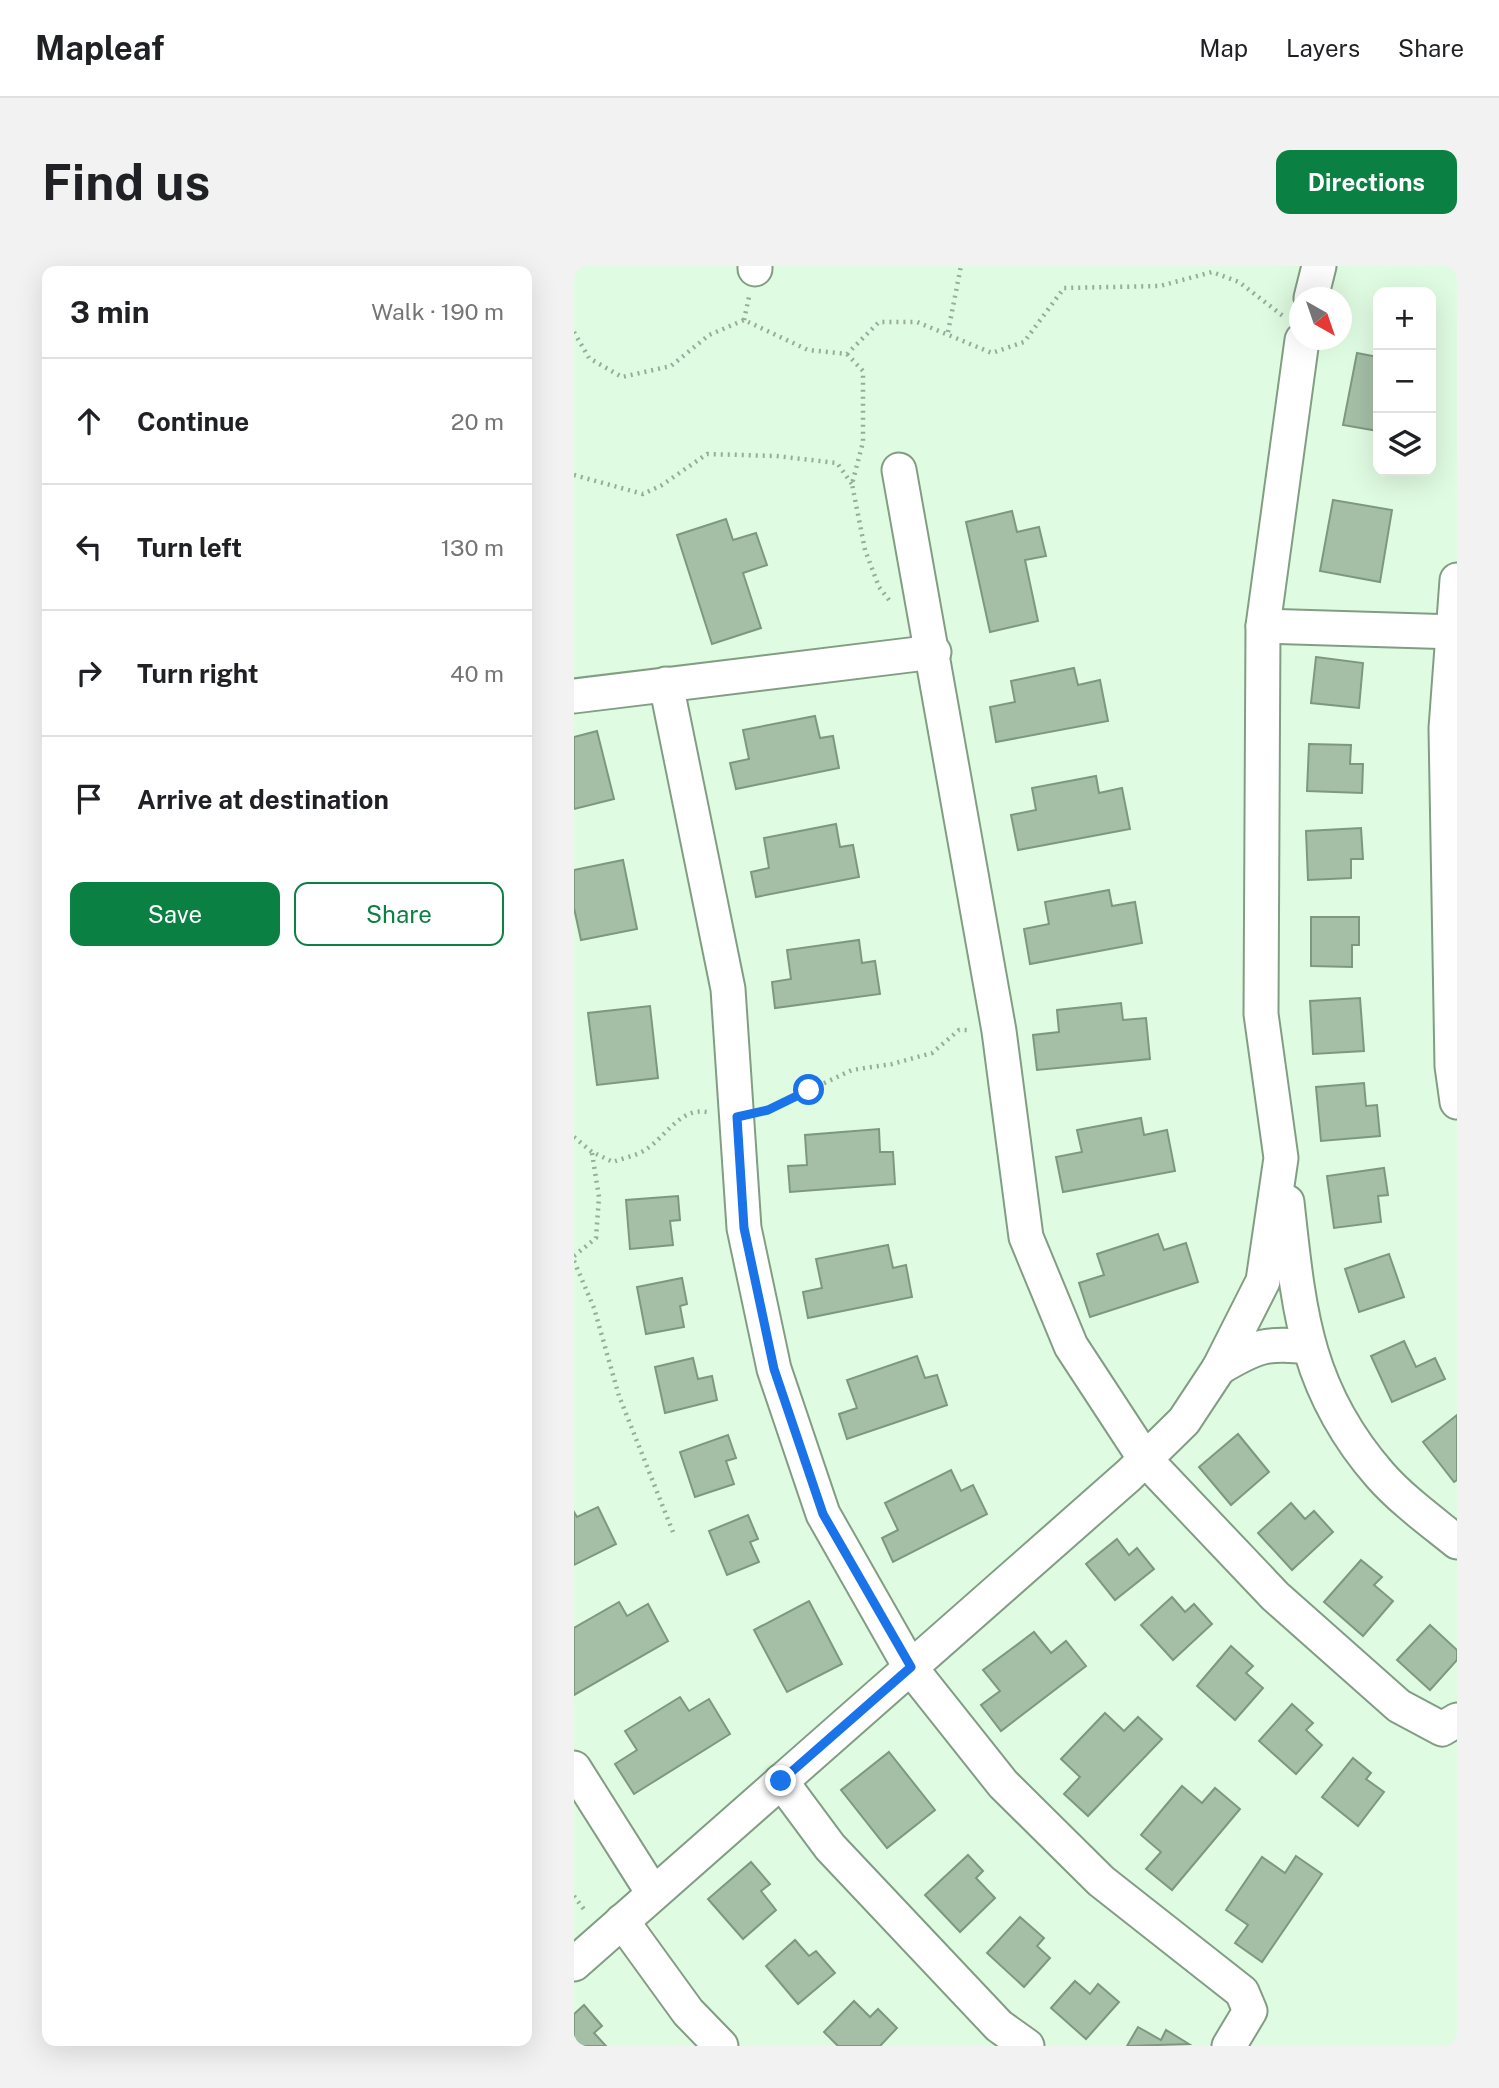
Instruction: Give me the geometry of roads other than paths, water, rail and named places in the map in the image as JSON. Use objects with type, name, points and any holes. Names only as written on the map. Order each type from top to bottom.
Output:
[{"type":"street","points":[[1312,287],[1319,266]]},
{"type":"street","points":[[1297,350],[1263,626],[1261,1014],[1295,1278],[1309,1347],[1320,1384],[1339,1420],[1381,1477],[1457,1542]]},
{"type":"street","points":[[899,470],[934,652],[999,1031],[1026,1237],[1071,1346],[1145,1459],[1275,1596],[1399,1706],[1442,1729],[1457,1720]]},
{"type":"street","points":[[1457,580],[1446,728],[1452,1066],[1457,1102]]},
{"type":"street","points":[[1263,626],[1455,633]]},
{"type":"street","points":[[574,696],[934,652]]},
{"type":"street","points":[[666,684],[729,989],[744,1228],[774,1369],[823,1514],[911,1667],[1003,1784],[1101,1881],[1242,1992],[1250,2011],[1229,2046]]},
{"type":"street","points":[[574,1964],[1145,1459],[1184,1421],[1219,1368],[1263,1281],[1281,1157]]},
{"type":"street","points":[[1219,1368],[1253,1348],[1283,1344],[1309,1347]]},
{"type":"street","points":[[574,1768],[653,1893]]},
{"type":"street","points":[[781,1781],[830,1847],[999,2026],[1027,2046]]},
{"type":"street","points":[[622,1921],[688,2012],[721,2046]]}]
